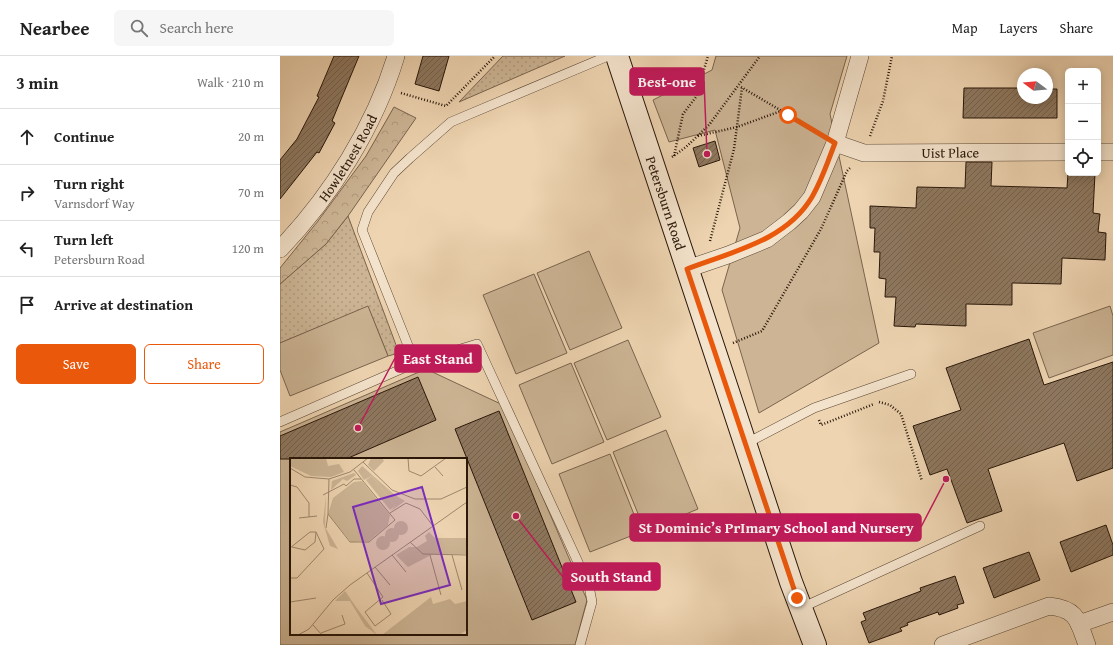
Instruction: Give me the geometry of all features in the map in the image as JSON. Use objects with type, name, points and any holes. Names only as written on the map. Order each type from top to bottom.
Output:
[{"type":"main road","name":"Petersburn Road","points":[[617,56],[745,444],[815,645]]},
{"type":"street","name":"Howletnest Road","points":[[280,249],[327,193],[360,140],[386,88],[396,56]]},
{"type":"street","points":[[687,269],[728,255],[767,239],[795,217],[812,197],[835,143],[860,56]]},
{"type":"street","name":"Uist Place","points":[[835,143],[864,153],[1065,152]]},
{"type":"street","points":[[1101,152],[1113,152]]},
{"type":"street","points":[[943,645],[1049,606],[1067,609],[1074,615],[1087,645]]},
{"type":"street","points":[[1079,624],[1113,612]]},
{"type":"lane","points":[[415,363],[362,230],[368,212],[394,174],[451,122],[608,56]]},
{"type":"lane","points":[[280,422],[415,363],[477,344],[589,586],[592,602],[580,645]]},
{"type":"lane","points":[[745,444],[814,408],[911,374]]},
{"type":"lane","points":[[801,608],[980,526]]},
{"type":"path","points":[[386,88],[446,106],[494,56]]},
{"type":"path","points":[[674,156],[683,114],[696,96],[708,56]]},
{"type":"path","points":[[654,166],[674,156],[709,125],[760,56]]},
{"type":"path","points":[[738,86],[835,143]]},
{"type":"path","points":[[707,261],[710,241],[734,149],[742,88]]},
{"type":"path","points":[[696,137],[737,127],[781,111]]},
{"type":"path","points":[[814,408],[821,425],[880,402],[890,405],[901,414],[922,480]]},
{"type":"green space","points":[[503,56],[565,56],[459,102]]},
{"type":"green space","points":[[716,56],[847,56],[830,114],[879,343],[759,413],[722,290],[740,228],[715,130],[669,142],[653,100],[712,70]]},
{"type":"green space","points":[[394,107],[416,118],[348,216],[326,244],[280,284],[280,268],[318,221],[366,156]]},
{"type":"green space","points":[[348,216],[399,353],[388,356],[368,307],[280,343],[280,284],[326,244]]},
{"type":"green space","points":[[589,251],[622,328],[570,350],[537,273]]},
{"type":"green space","points":[[534,274],[567,353],[516,374],[483,295]]},
{"type":"green space","points":[[368,306],[388,356],[290,396],[280,370],[280,343]]},
{"type":"green space","points":[[1110,306],[1113,316],[1113,355],[1049,378],[1033,333]]},
{"type":"green space","points":[[628,340],[661,417],[607,440],[574,363]]},
{"type":"green space","points":[[571,363],[604,442],[552,464],[519,385]]},
{"type":"green space","points":[[426,369],[503,405],[587,600],[575,645],[280,645],[280,432]]},
{"type":"green space","points":[[666,430],[698,509],[645,531],[613,452]]},
{"type":"green space","points":[[610,454],[641,532],[590,552],[559,474]]},
{"type":"building","points":[[334,56],[359,56],[332,121],[335,123],[319,153],[317,152],[280,199],[280,160],[297,139],[319,97],[317,96]]},
{"type":"building","points":[[423,56],[449,56],[439,91],[415,84]]},
{"type":"building","points":[[964,88],[1017,88],[1017,104],[1053,104],[1053,89],[1057,89],[1057,118],[963,118]]},
{"type":"building","points":[[715,141],[720,160],[699,167],[693,148]]},
{"type":"building","points":[[966,162],[992,162],[991,186],[1067,188],[1068,176],[1095,176],[1093,213],[1100,214],[1098,232],[1106,233],[1105,260],[1062,258],[1061,284],[1012,283],[1012,305],[966,304],[966,326],[916,324],[915,327],[894,326],[896,297],[885,297],[886,279],[879,278],[880,252],[874,252],[875,228],[870,228],[870,206],[916,208],[917,187],[965,188]]},
{"type":"building","points":[[1029,339],[1044,385],[1113,362],[1113,468],[1077,481],[1064,443],[988,469],[1002,511],[967,523],[947,469],[930,475],[913,426],[961,410],[946,368]]},
{"type":"building","points":[[418,377],[436,420],[348,458],[280,459],[280,436]]},
{"type":"building","points":[[499,411],[576,602],[532,620],[455,429]]},
{"type":"building","points":[[1106,525],[1113,545],[1113,555],[1071,572],[1060,542]]},
{"type":"building","points":[[1029,552],[1040,580],[994,598],[983,568]]},
{"type":"building","points":[[955,576],[964,603],[957,605],[958,608],[939,615],[938,612],[907,623],[908,625],[900,628],[902,631],[869,643],[861,622],[866,620],[863,613],[921,591],[920,588]]},
{"type":"place","name":"Best-one","points":[[707,154]]},
{"type":"place","name":"East Stand","points":[[358,428]]},
{"type":"place","name":"St Dominic’s PrImary School and Nursery","points":[[946,479]]},
{"type":"place","name":"South Stand","points":[[516,516]]},
{"type":"route","points":[[788,115],[835,143],[812,197],[801,211],[767,239],[752,246],[687,269],[797,598]]}]
